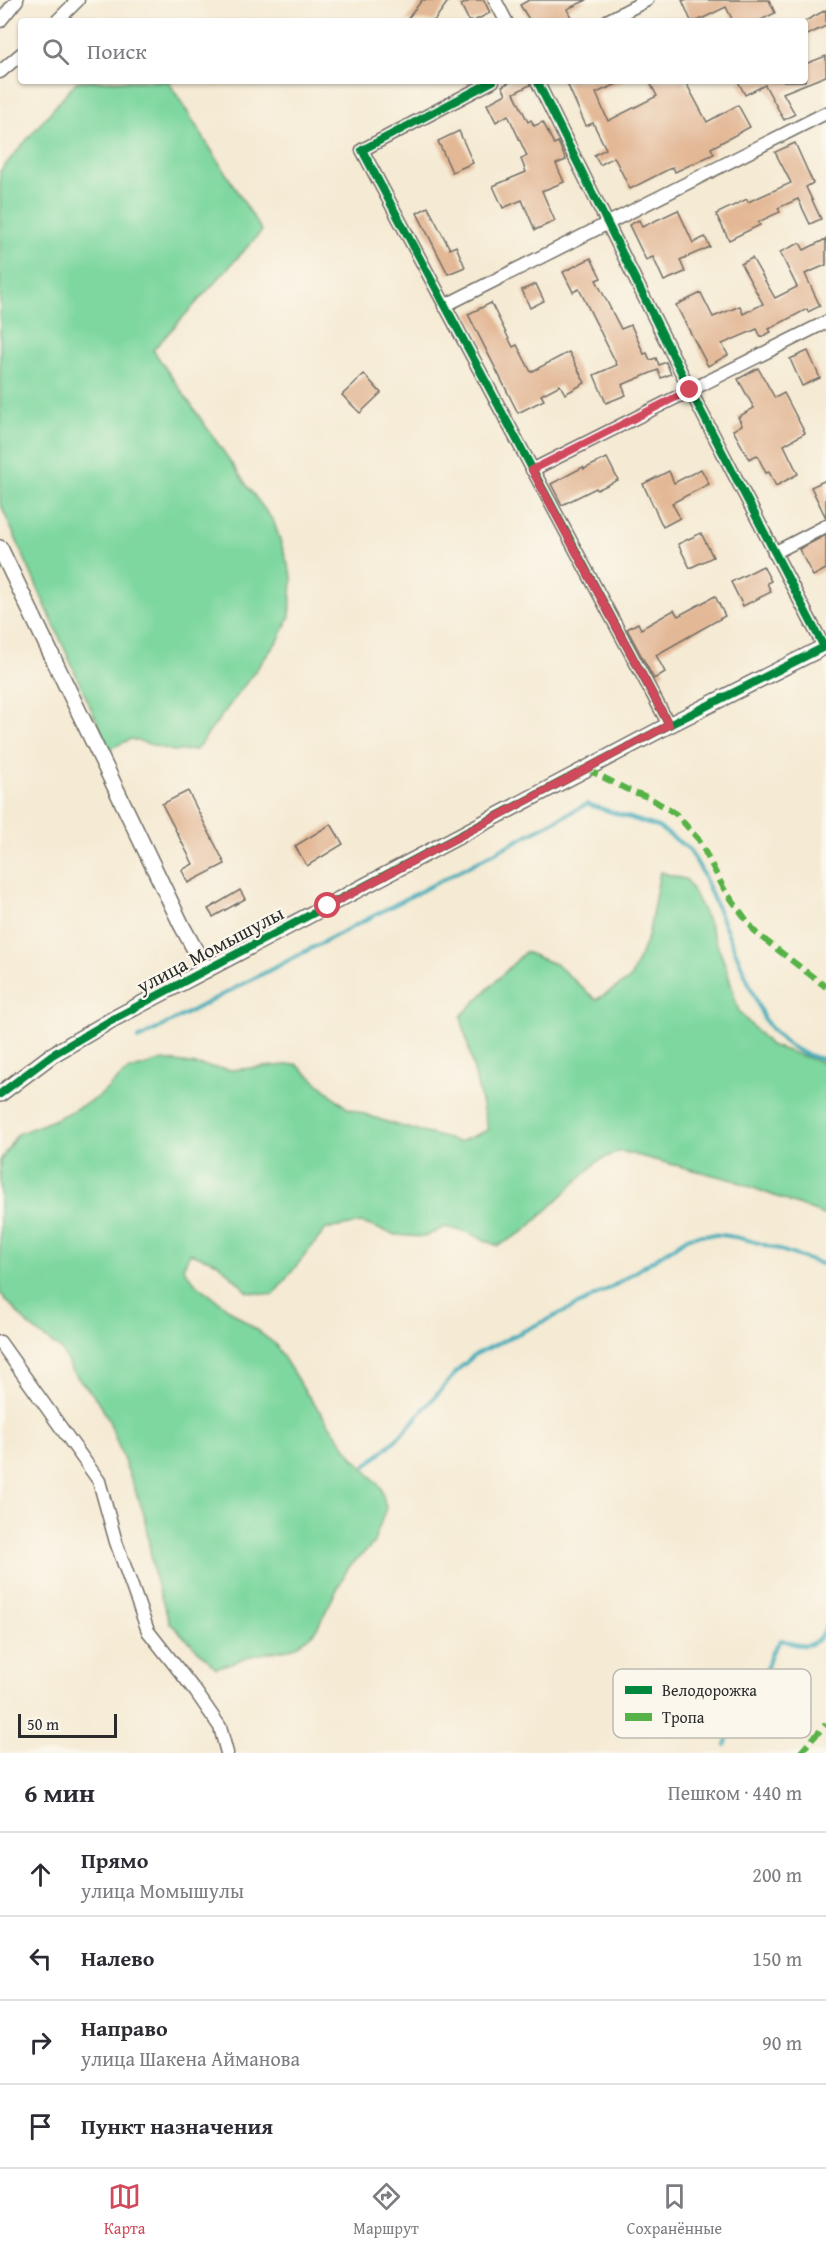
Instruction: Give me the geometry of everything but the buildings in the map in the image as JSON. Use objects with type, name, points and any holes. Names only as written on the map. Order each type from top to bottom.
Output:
[{"type":"street","points":[[0,21],[17,0]]},
{"type":"street","points":[[60,18],[78,0]]},
{"type":"street","points":[[495,0],[504,18]]},
{"type":"street","points":[[613,18],[647,0]]},
{"type":"street","points":[[0,72],[18,57]]},
{"type":"street","points":[[487,84],[362,150],[669,725]]},
{"type":"street","points":[[539,84],[690,390],[825,647]]},
{"type":"street","points":[[444,306],[826,113]]},
{"type":"street","points":[[532,470],[826,322]]},
{"type":"street","points":[[774,553],[826,526]]},
{"type":"street","points":[[0,548],[182,926],[206,970]]},
{"type":"street","name":"улица Момышулы","points":[[0,1094],[52,1055],[115,1018],[669,725],[825,647]]},
{"type":"street","points":[[0,1342],[99,1481],[116,1542],[148,1631],[220,1727],[228,1753]]},
{"type":"green space","points":[[74,84],[170,84],[262,231],[153,350],[274,522],[292,577],[290,616],[279,639],[196,750],[174,751],[131,739],[109,749],[0,503],[0,171]]},
{"type":"green space","points":[[660,872],[687,880],[707,919],[726,967],[739,1012],[770,1045],[826,1064],[826,1216],[733,1180],[620,1151],[598,1161],[525,1231],[498,1246],[467,1232],[445,1227],[424,1237],[396,1235],[362,1223],[326,1229],[273,1295],[248,1292],[218,1263],[190,1253],[183,1268],[197,1285],[275,1344],[304,1390],[353,1457],[381,1487],[386,1508],[373,1544],[348,1568],[315,1632],[294,1648],[255,1655],[216,1668],[170,1623],[155,1579],[144,1514],[108,1418],[96,1398],[72,1371],[62,1351],[29,1326],[0,1293],[0,1161],[17,1134],[54,1120],[97,1098],[127,1071],[163,1060],[231,1070],[296,1064],[347,1108],[393,1124],[459,1142],[488,1130],[461,1016],[525,952],[557,965],[596,1000],[630,979],[648,937]]},
{"type":"waterway","points":[[138,1039],[587,804],[658,827],[689,849],[701,870],[764,1019],[790,1046],[826,1060]]},
{"type":"waterway","points":[[366,1466],[400,1436],[461,1367],[476,1354],[615,1285],[689,1237],[722,1235],[740,1238],[826,1265]]},
{"type":"waterway","points":[[767,1669],[771,1654],[781,1640],[796,1645],[808,1645],[820,1637],[826,1626]]},
{"type":"waterway","points":[[725,1745],[728,1738]]},
{"type":"marked path","points":[[587,769],[626,789],[650,798],[676,814],[699,840],[724,889],[756,933],[826,987]]},
{"type":"marked path","points":[[800,1753],[826,1724]]},
{"type":"cycle path","points":[[487,84],[362,150],[669,725]]},
{"type":"cycle path","points":[[538,84],[690,390],[824,647]]},
{"type":"cycle path","points":[[0,1094],[52,1055],[115,1018],[669,725],[826,646]]},
{"type":"route","points":[[328,906],[669,725],[532,470],[690,390]]}]
